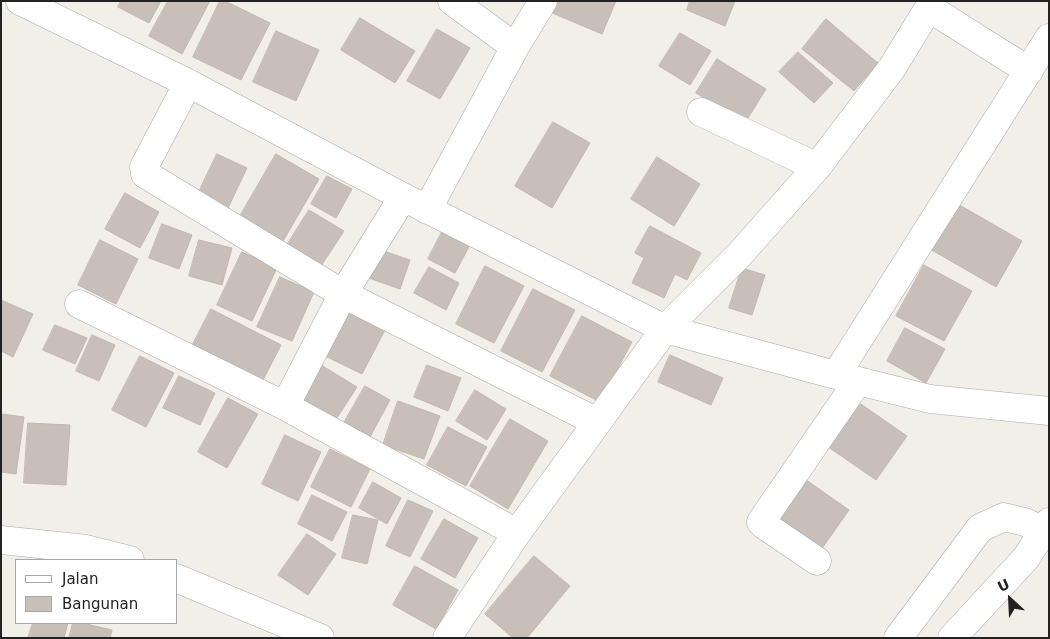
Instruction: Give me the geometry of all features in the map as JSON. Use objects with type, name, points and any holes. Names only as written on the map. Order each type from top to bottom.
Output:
[{"type":"street","points":[[452,1],[515,47]]},
{"type":"street","points":[[427,210],[515,47],[543,1]]},
{"type":"street","points":[[21,2],[188,83],[427,210],[665,329],[930,399],[1049,411]]},
{"type":"street","points":[[447,638],[517,533],[665,329],[740,254],[817,166],[892,68],[931,5],[1029,70]]},
{"type":"street","points":[[817,561],[761,522],[1049,38]]},
{"type":"street","points":[[188,83],[144,167],[144,173],[343,294],[597,422]]},
{"type":"street","points":[[701,112],[817,166]]},
{"type":"street","points":[[285,406],[343,294],[403,197]]},
{"type":"street","points":[[79,304],[285,406],[517,533]]},
{"type":"street","points":[[898,638],[980,528],[1004,518],[1046,527],[1026,558],[952,638]]},
{"type":"street","points":[[1,540],[86,549],[126,559]]},
{"type":"street","points":[[178,579],[320,638]]},
{"type":"building","points":[[121,1],[161,1],[149,23],[118,7]]},
{"type":"building","points":[[168,1],[210,1],[182,54],[149,36]]},
{"type":"building","points":[[220,1],[225,1],[270,23],[241,80],[193,57]]},
{"type":"building","points":[[554,1],[616,1],[602,34],[550,12]]},
{"type":"building","points":[[690,1],[735,1],[725,26],[687,10]]},
{"type":"building","points":[[360,18],[415,51],[395,83],[341,50]]},
{"type":"building","points":[[826,19],[878,63],[854,91],[802,49]]},
{"type":"building","points":[[437,29],[470,48],[440,99],[407,81]]},
{"type":"building","points":[[276,31],[319,50],[296,101],[253,82]]},
{"type":"building","points":[[680,33],[711,51],[690,85],[659,66]]},
{"type":"building","points":[[798,52],[833,83],[814,103],[779,72]]},
{"type":"building","points":[[717,59],[766,89],[745,123],[696,93]]},
{"type":"building","points":[[553,122],[590,143],[552,208],[515,186]]},
{"type":"building","points":[[217,154],[247,168],[227,210],[197,196]]},
{"type":"building","points":[[276,154],[319,179],[282,243],[239,218]]},
{"type":"building","points":[[657,157],[700,184],[674,226],[631,199]]},
{"type":"building","points":[[327,176],[352,189],[336,218],[311,204]]},
{"type":"building","points":[[125,193],[159,212],[140,248],[105,229]]},
{"type":"building","points":[[956,203],[1022,241],[996,287],[930,249]]},
{"type":"building","points":[[309,210],[344,231],[321,266],[287,245]]},
{"type":"building","points":[[162,224],[192,235],[179,269],[149,258]]},
{"type":"building","points":[[650,226],[701,253],[687,280],[675,274],[664,298],[632,283],[644,258],[635,253]]},
{"type":"building","points":[[442,232],[470,245],[455,273],[428,259]]},
{"type":"building","points":[[100,240],[138,259],[116,304],[78,285]]},
{"type":"building","points":[[199,240],[232,248],[222,285],[189,276]]},
{"type":"building","points":[[372,247],[410,260],[400,289],[363,276]]},
{"type":"building","points":[[242,252],[277,268],[252,321],[217,305]]},
{"type":"building","points":[[924,265],[972,291],[944,341],[896,316]]},
{"type":"building","points":[[485,266],[524,286],[494,343],[456,324]]},
{"type":"building","points":[[429,267],[459,283],[446,310],[414,293]]},
{"type":"building","points":[[742,268],[765,275],[752,315],[729,308]]},
{"type":"building","points":[[280,277],[314,292],[292,341],[257,327]]},
{"type":"building","points":[[533,289],[575,310],[542,372],[501,351]]},
{"type":"building","points":[[1,300],[33,314],[13,357],[1,351]]},
{"type":"building","points":[[211,309],[281,345],[261,384],[191,348]]},
{"type":"building","points":[[346,310],[385,330],[362,374],[323,355]]},
{"type":"building","points":[[582,316],[632,342],[600,402],[550,376]]},
{"type":"building","points":[[55,325],[87,338],[75,364],[43,350]]},
{"type":"building","points":[[905,328],[945,349],[926,383],[887,361]]},
{"type":"building","points":[[92,335],[115,345],[99,381],[76,371]]},
{"type":"building","points":[[670,355],[723,378],[711,405],[658,382]]},
{"type":"building","points":[[140,356],[174,373],[146,427],[112,410]]},
{"type":"building","points":[[316,362],[357,387],[333,424],[293,399]]},
{"type":"building","points":[[427,365],[461,378],[448,411],[414,397]]},
{"type":"building","points":[[179,376],[215,393],[200,425],[163,408]]},
{"type":"building","points":[[365,386],[390,400],[370,437],[344,423]]},
{"type":"building","points":[[475,390],[506,409],[487,440],[456,421]]},
{"type":"building","points":[[228,398],[258,414],[227,468],[198,452]]},
{"type":"building","points":[[855,400],[907,436],[876,480],[824,444]]},
{"type":"building","points":[[398,401],[440,416],[424,459],[383,445]]},
{"type":"building","points":[[1,414],[24,417],[16,474],[1,472]]},
{"type":"building","points":[[510,419],[548,441],[508,509],[470,486]]},
{"type":"building","points":[[28,423],[70,425],[66,485],[24,483]]},
{"type":"building","points":[[448,427],[487,447],[466,486],[427,465]]},
{"type":"building","points":[[285,435],[321,452],[298,501],[262,484]]},
{"type":"building","points":[[330,449],[370,469],[351,507],[311,487]]},
{"type":"building","points":[[802,477],[849,510],[818,554],[771,521]]},
{"type":"building","points":[[373,482],[401,498],[387,524],[359,508]]},
{"type":"building","points":[[312,495],[347,512],[332,541],[298,524]]},
{"type":"building","points":[[408,500],[433,511],[410,557],[386,546]]},
{"type":"building","points":[[353,515],[378,520],[367,564],[342,558]]},
{"type":"building","points":[[444,519],[478,538],[455,578],[421,559]]},
{"type":"building","points":[[307,534],[336,554],[308,595],[278,575]]},
{"type":"building","points":[[534,556],[570,586],[527,638],[513,638],[485,614]]},
{"type":"building","points":[[415,566],[458,590],[436,629],[393,605]]},
{"type":"building","points":[[33,624],[68,624],[64,638],[28,638]]},
{"type":"building","points":[[73,624],[86,624],[112,630],[110,638],[69,638]]}]
